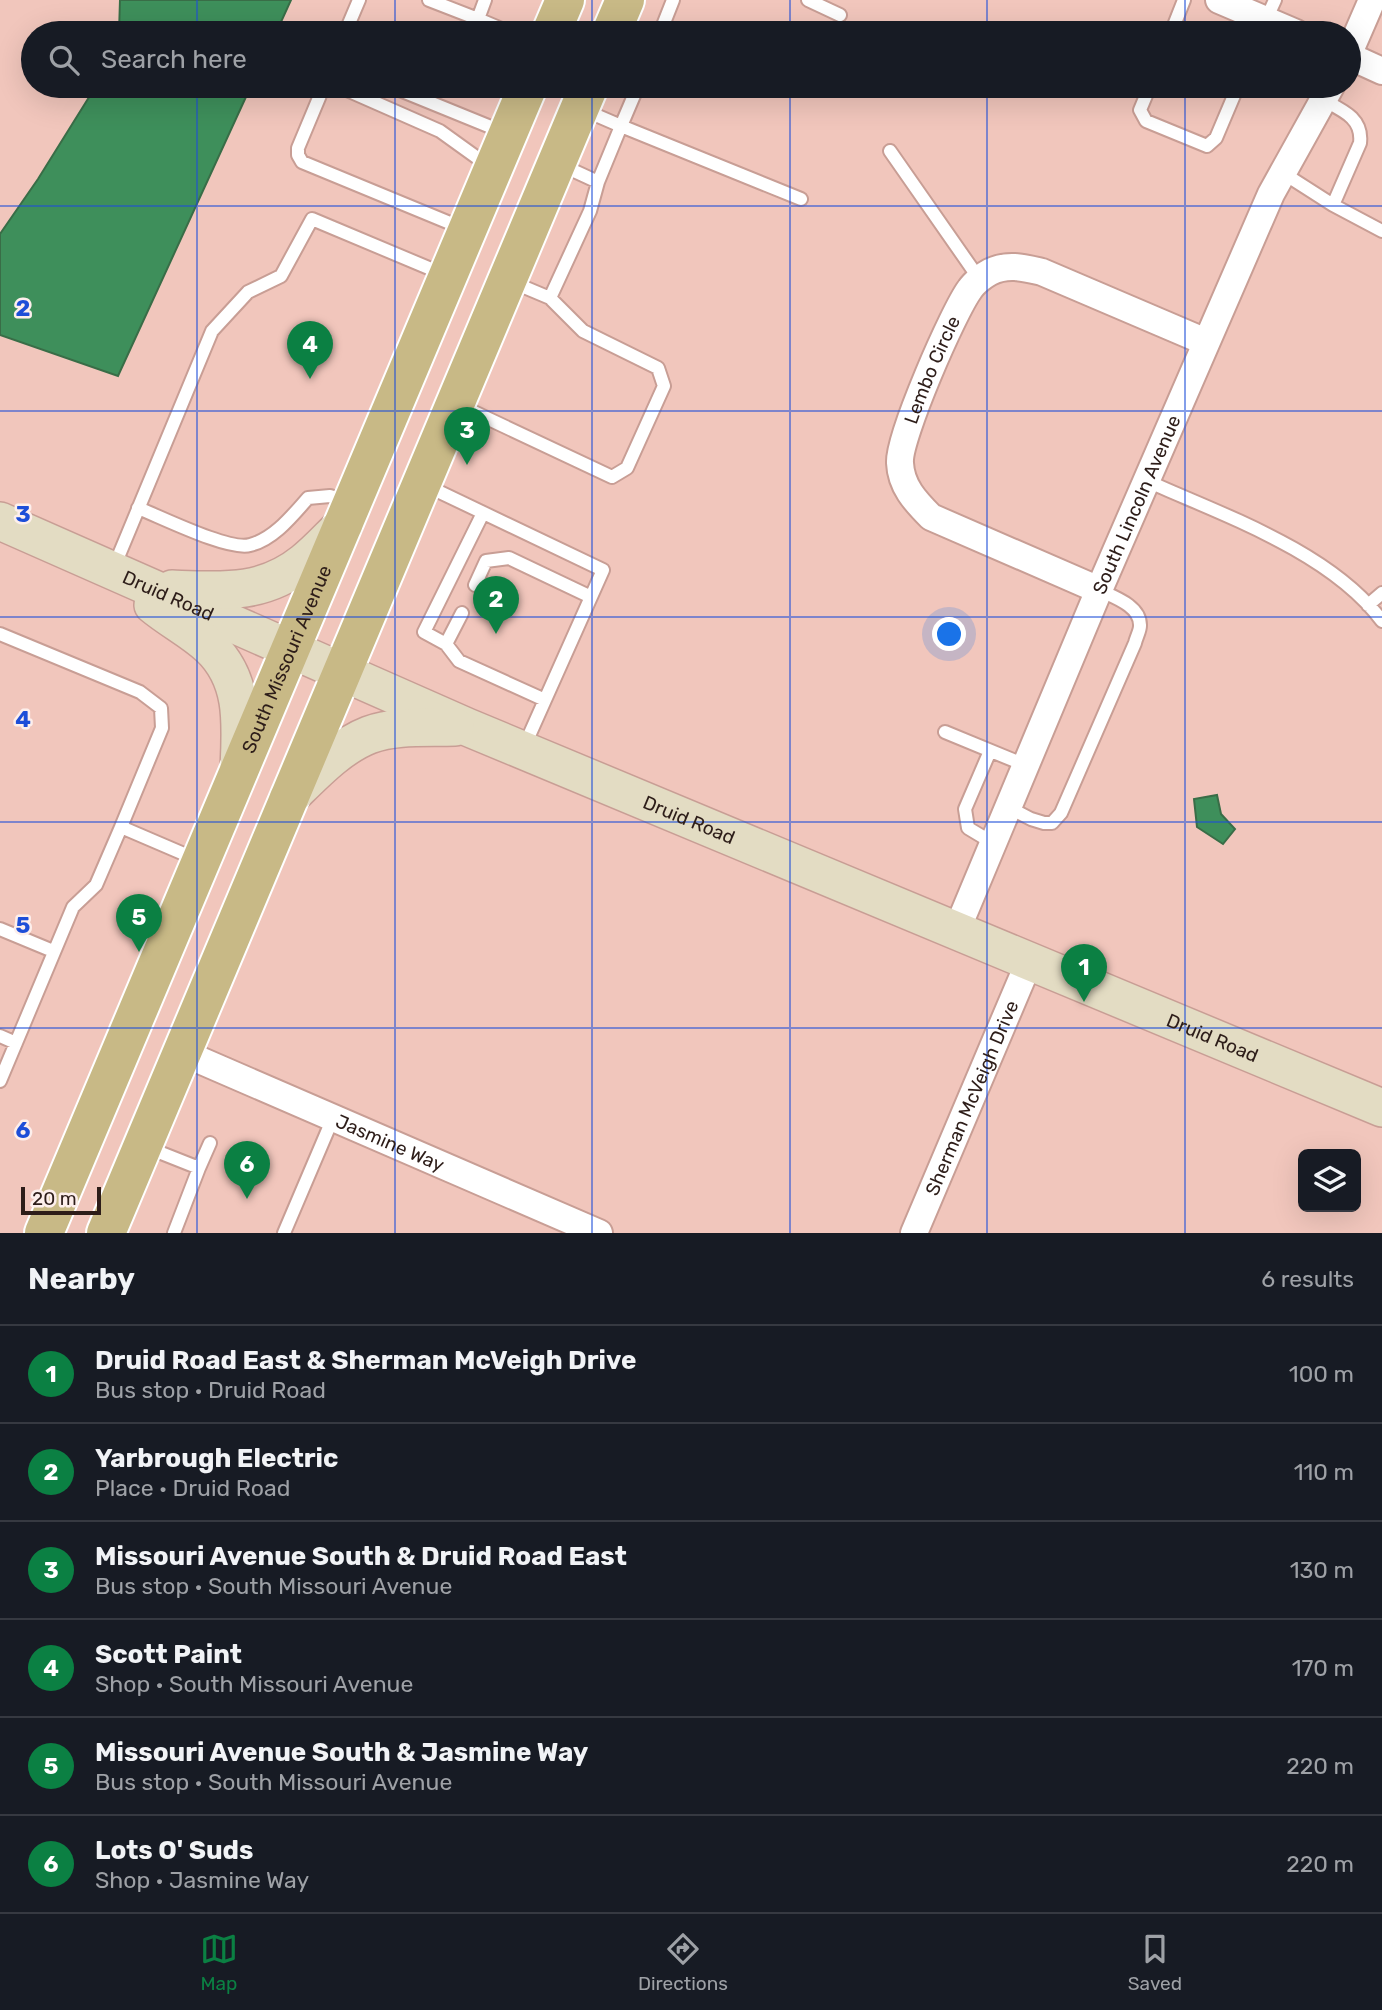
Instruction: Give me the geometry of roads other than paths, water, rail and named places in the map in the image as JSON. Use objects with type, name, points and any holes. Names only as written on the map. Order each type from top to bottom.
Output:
[{"type":"main road","points":[[556,21],[565,0]]},
{"type":"main road","points":[[616,21],[625,0]]},
{"type":"main road","name":"South Missouri Avenue","points":[[44,1233],[523,98]]},
{"type":"main road","points":[[106,1233],[584,98]]},
{"type":"street","points":[[1219,0],[1267,18]]},
{"type":"street","points":[[1361,25],[1371,0]]},
{"type":"street","points":[[1361,61],[1382,71]]},
{"type":"street","name":"South Lincoln Avenue","points":[[956,932],[1099,590],[1271,194],[1324,98]]},
{"type":"street","name":"Lembo Circle","points":[[1099,590],[931,517],[914,501],[903,481],[900,460],[904,436],[957,309],[971,286],[991,271],[1017,265],[1042,272],[1206,342]]},
{"type":"street","points":[[150,587],[221,591],[267,584],[306,561],[348,513]]},
{"type":"street","name":"Druid Road","points":[[0,521],[467,727],[956,932],[1378,1102]]},
{"type":"street","points":[[112,571],[211,648],[231,673],[239,702],[239,774]]},
{"type":"street","points":[[288,800],[345,748],[370,735],[405,728],[467,727]]},
{"type":"street","name":"Sherman McVeigh Drive","points":[[914,1233],[1029,962]]},
{"type":"street","name":"Jasmine Way","points":[[181,1052],[599,1233]]},
{"type":"lane","points":[[350,21],[359,0]]},
{"type":"lane","points":[[429,0],[483,21]]},
{"type":"lane","points":[[478,19],[485,0]]},
{"type":"lane","points":[[665,21],[673,0]]},
{"type":"lane","points":[[808,0],[839,15]]},
{"type":"lane","points":[[1176,21],[1184,0]]},
{"type":"lane","points":[[319,98],[298,148],[302,162],[467,230]]},
{"type":"lane","points":[[365,98],[440,131],[493,169]]},
{"type":"lane","points":[[420,98],[508,134]]},
{"type":"lane","points":[[585,98],[621,126],[801,199]]},
{"type":"lane","points":[[550,298],[590,211],[598,182],[633,98]]},
{"type":"lane","points":[[1145,98],[1140,110],[1146,121],[1207,146],[1216,138],[1233,98]]},
{"type":"lane","points":[[1332,98],[1356,121],[1362,132],[1360,143],[1333,205]]},
{"type":"lane","points":[[890,151],[980,280]]},
{"type":"lane","points":[[556,163],[598,182]]},
{"type":"lane","points":[[1283,173],[1333,205],[1382,231]]},
{"type":"lane","points":[[112,571],[212,331],[248,292],[281,276],[312,219],[447,276]]},
{"type":"lane","points":[[455,403],[612,477],[627,468],[664,386],[658,368],[583,331],[550,298],[507,280]]},
{"type":"lane","points":[[1147,481],[1254,528],[1327,568],[1382,621]]},
{"type":"lane","points":[[422,484],[603,570],[523,750]]},
{"type":"lane","points":[[138,508],[233,546],[251,545],[281,527],[308,498],[330,496],[348,513]]},
{"type":"lane","points":[[483,513],[424,632],[446,644],[459,661],[544,700]]},
{"type":"lane","points":[[475,585],[486,561],[509,558],[591,597]]},
{"type":"lane","points":[[1008,807],[1044,823],[1052,823],[1061,813],[1135,643],[1140,625],[1137,614],[1126,603],[1099,590]]},
{"type":"lane","points":[[1368,605],[1382,593]]},
{"type":"lane","points":[[446,644],[462,613]]},
{"type":"lane","points":[[0,634],[140,692],[161,708],[162,728],[96,885],[73,907],[0,1081]]},
{"type":"lane","points":[[945,732],[1026,765]]},
{"type":"lane","points":[[990,751],[965,809],[968,828],[993,843]]},
{"type":"lane","points":[[121,827],[201,862]]},
{"type":"lane","points":[[0,929],[53,951]]},
{"type":"lane","points":[[0,1036],[16,1043]]},
{"type":"lane","points":[[284,1233],[332,1118]]},
{"type":"lane","points":[[174,1233],[210,1143]]},
{"type":"lane","points":[[142,1145],[199,1168]]},
{"type":"place","name":"Scott Paint","points":[[310,379]]},
{"type":"place","name":"Missouri Avenue South & Druid Road East","points":[[467,465]]},
{"type":"place","name":"Yarbrough Electric","points":[[496,634]]},
{"type":"place","name":"Missouri Avenue South & Jasmine Way","points":[[139,952]]},
{"type":"place","name":"Druid Road East & Sherman McVeigh Drive","points":[[1084,1002]]},
{"type":"place","name":"Lots O' Suds","points":[[247,1199]]}]
